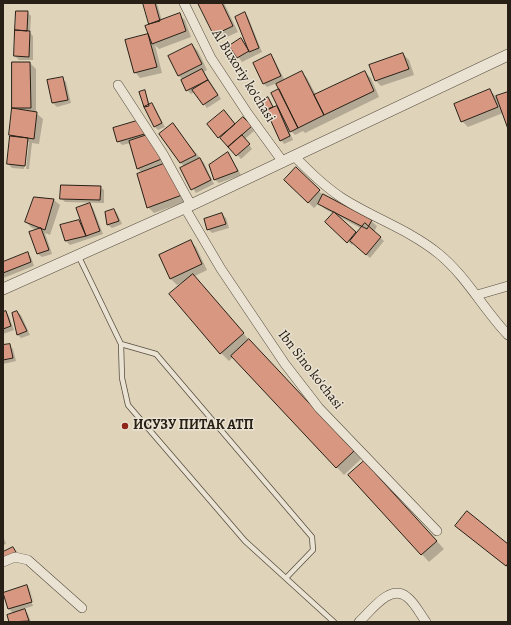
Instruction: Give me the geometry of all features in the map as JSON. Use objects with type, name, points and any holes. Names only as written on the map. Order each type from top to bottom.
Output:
[{"type":"street","name":"Al Buxoriy ko'chasi","points":[[184,3],[212,58],[248,114],[283,162]]},
{"type":"street","points":[[3,289],[283,162],[508,55]]},
{"type":"street","name":"Ibn Sino ko'chasi","points":[[118,85],[163,154],[221,270],[286,364],[314,402],[437,531]]},
{"type":"street","points":[[294,156],[320,182],[342,198],[415,238],[438,254],[456,270],[494,320],[508,335]]},
{"type":"street","points":[[476,295],[508,286]]},
{"type":"street","points":[[3,562],[15,557],[28,560],[82,608]]},
{"type":"street","points":[[359,622],[388,595],[397,592],[408,598],[426,622]]},
{"type":"lane","points":[[78,255],[122,344],[122,378],[128,405],[245,541],[334,622]]},
{"type":"lane","points":[[122,344],[156,354],[312,537],[313,550],[286,578]]},
{"type":"building","points":[[143,3],[155,3],[160,21],[149,24]]},
{"type":"building","points":[[198,3],[222,3],[233,26],[214,35]]},
{"type":"building","points":[[16,11],[28,11],[27,31],[15,30]]},
{"type":"building","points":[[245,12],[259,48],[249,52],[235,17]]},
{"type":"building","points":[[180,13],[186,31],[152,44],[145,26]]},
{"type":"building","points":[[15,30],[30,31],[29,57],[14,56]]},
{"type":"building","points":[[148,34],[157,67],[134,73],[125,40]]},
{"type":"building","points":[[241,38],[249,51],[237,58],[229,46]]},
{"type":"building","points":[[192,44],[202,64],[178,76],[168,56]]},
{"type":"building","points":[[403,53],[409,69],[375,81],[369,65]]},
{"type":"building","points":[[271,54],[281,76],[263,84],[253,63]]},
{"type":"building","points":[[12,62],[30,62],[31,108],[12,108]]},
{"type":"building","points":[[202,69],[208,80],[186,91],[181,80]]},
{"type":"building","points":[[302,71],[324,115],[298,128],[276,84]]},
{"type":"building","points":[[365,71],[374,91],[324,115],[314,95]]},
{"type":"building","points":[[63,77],[68,100],[52,103],[47,80]]},
{"type":"building","points":[[208,80],[218,95],[203,105],[192,90]]},
{"type":"building","points":[[279,89],[298,128],[290,132],[271,93]]},
{"type":"building","points":[[490,89],[498,107],[461,122],[454,104]]},
{"type":"building","points":[[145,90],[149,106],[144,107],[139,92]]},
{"type":"building","points":[[508,92],[508,129],[496,96]]},
{"type":"building","points":[[268,97],[273,107],[264,112],[259,102]]},
{"type":"building","points":[[152,103],[162,123],[154,127],[144,107]]},
{"type":"building","points":[[277,106],[290,136],[280,141],[266,110]]},
{"type":"building","points":[[12,108],[37,112],[34,139],[9,135]]},
{"type":"building","points":[[224,110],[235,124],[218,138],[207,124]]},
{"type":"building","points":[[243,117],[252,126],[228,147],[220,138]]},
{"type":"building","points":[[140,120],[148,133],[117,142],[113,128]]},
{"type":"building","points":[[173,123],[196,155],[180,163],[159,134]]},
{"type":"building","points":[[147,135],[164,158],[137,169],[129,141]]},
{"type":"building","points":[[242,135],[250,144],[236,156],[228,147]]},
{"type":"building","points":[[10,136],[28,138],[25,166],[7,164]]},
{"type":"building","points":[[228,152],[238,171],[214,180],[209,165]]},
{"type":"building","points":[[200,158],[211,180],[191,190],[180,168]]},
{"type":"building","points":[[166,163],[182,195],[147,208],[137,174]]},
{"type":"building","points":[[296,167],[320,190],[308,203],[284,180]]},
{"type":"building","points":[[61,185],[101,186],[100,200],[60,199]]},
{"type":"building","points":[[323,194],[372,220],[367,229],[318,204]]},
{"type":"building","points":[[34,197],[54,199],[45,230],[25,222]]},
{"type":"building","points":[[90,203],[100,231],[86,236],[76,208]]},
{"type":"building","points":[[114,209],[119,221],[107,225],[105,212]]},
{"type":"building","points":[[334,212],[356,232],[347,243],[325,222]]},
{"type":"building","points":[[222,213],[226,224],[207,230],[204,219]]},
{"type":"building","points":[[79,220],[86,236],[65,241],[60,225]]},
{"type":"building","points":[[365,223],[381,237],[366,255],[350,241]]},
{"type":"building","points":[[41,228],[49,250],[37,254],[29,232]]},
{"type":"building","points":[[191,240],[202,264],[170,279],[159,255]]},
{"type":"building","points":[[28,252],[31,262],[3,273],[3,262]]},
{"type":"building","points":[[193,274],[244,333],[220,354],[169,294]]},
{"type":"building","points":[[6,311],[11,326],[3,329],[3,312]]},
{"type":"building","points":[[17,311],[27,331],[17,335],[12,313]]},
{"type":"building","points":[[249,339],[354,451],[336,468],[231,356]]},
{"type":"building","points":[[10,344],[13,358],[3,360],[3,345]]},
{"type":"building","points":[[364,461],[437,541],[421,555],[348,475]]},
{"type":"building","points":[[467,511],[508,544],[508,563],[506,566],[455,526]]},
{"type":"building","points":[[13,547],[16,552],[3,558],[3,552]]},
{"type":"building","points":[[27,585],[32,602],[8,609],[3,593]]},
{"type":"building","points":[[25,609],[29,621],[9,622],[7,615]]},
{"type":"place","name":"ИСУЗУ ПИТАК АТП","points":[[125,426]]}]
